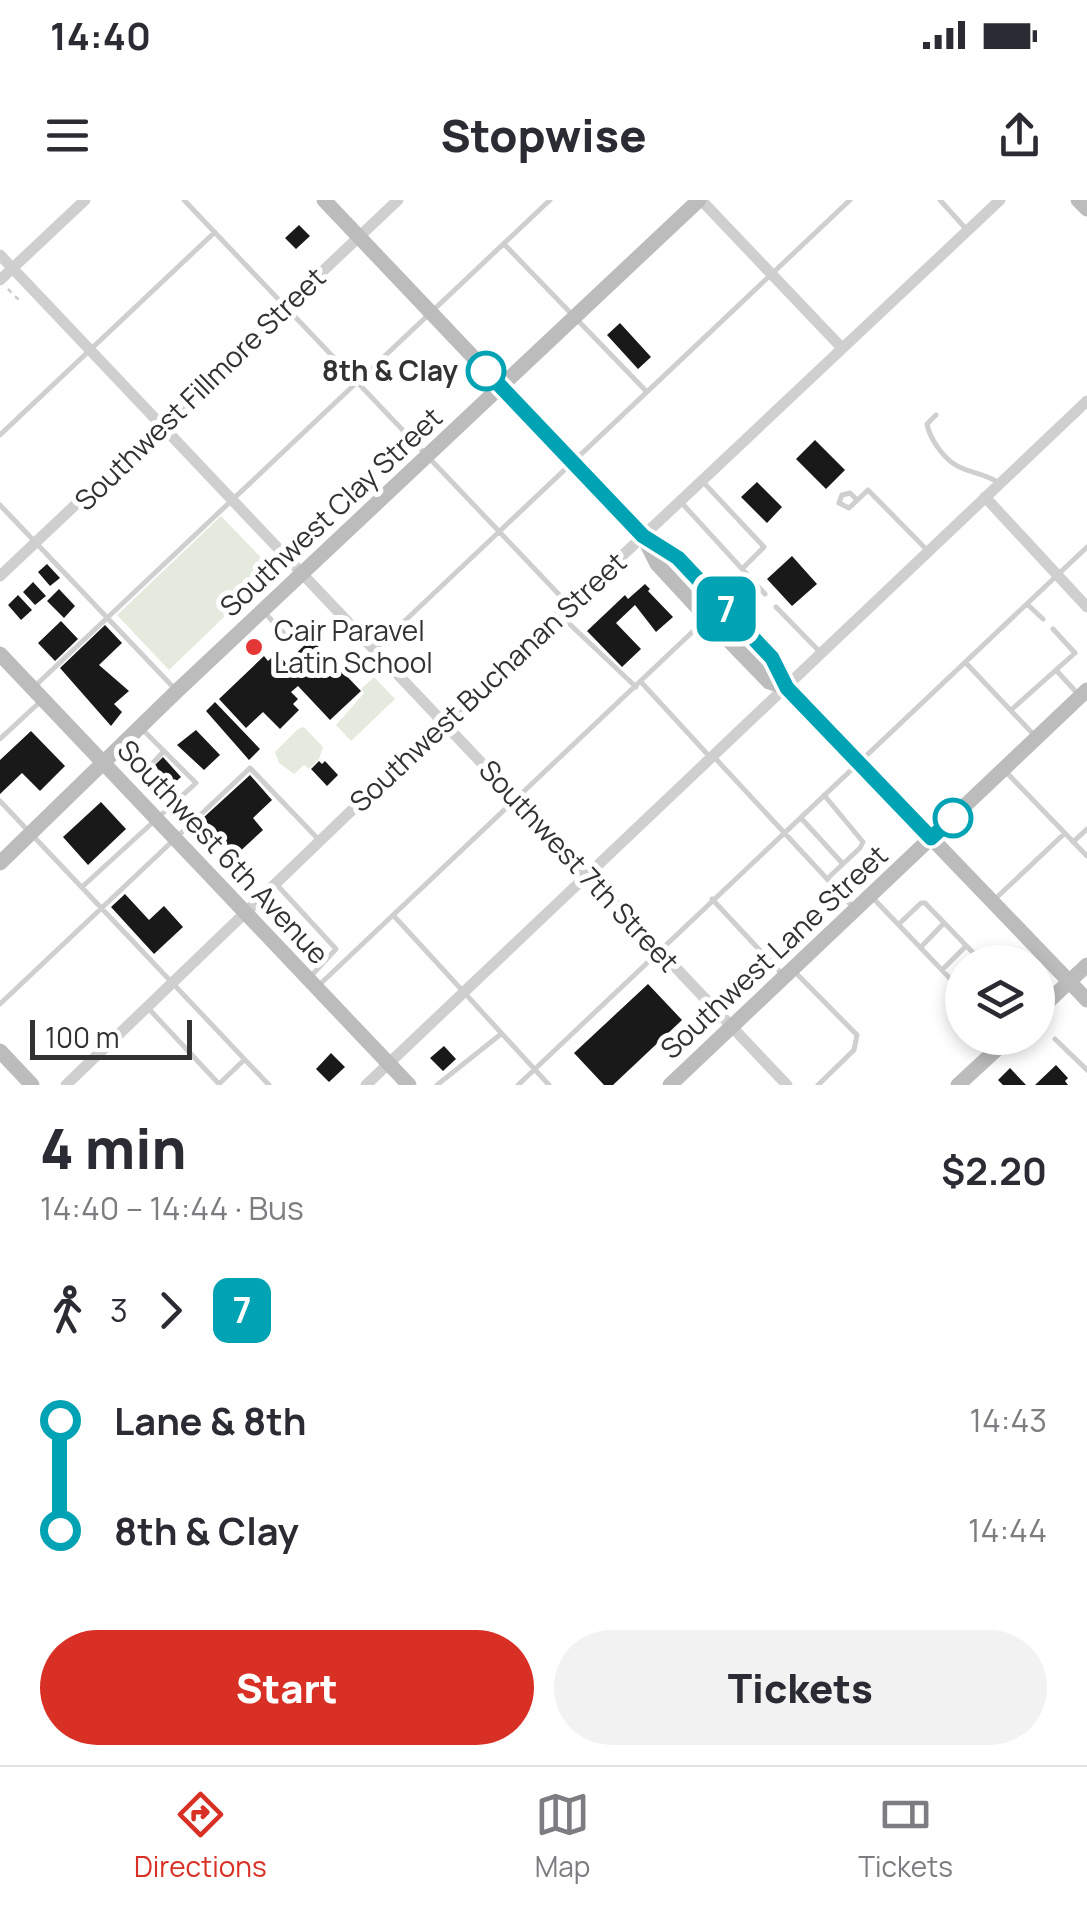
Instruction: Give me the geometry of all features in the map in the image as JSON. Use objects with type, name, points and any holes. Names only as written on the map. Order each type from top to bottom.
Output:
[{"type":"street","points":[[0,280],[85,200]]},
{"type":"street","points":[[324,200],[643,536],[678,558],[772,658],[787,688],[1087,1000]]},
{"type":"street","name":"Southwest Fillmore Street","points":[[0,576],[398,200]]},
{"type":"street","points":[[700,200],[841,347]]},
{"type":"street","name":"Southwest Clay Street","points":[[0,863],[302,572],[700,200]]},
{"type":"street","name":"Southwest Buchanan Street","points":[[66,1085],[1000,200]]},
{"type":"street","points":[[1078,200],[1087,210]]},
{"type":"street","name":"Southwest 7th Street","points":[[0,255],[786,1085]]},
{"type":"street","points":[[366,1085],[1087,401]]},
{"type":"street","points":[[984,496],[1087,607]]},
{"type":"street","points":[[643,536],[657,564],[707,618],[769,682],[787,688]]},
{"type":"street","name":"Southwest 6th Avenue","points":[[0,654],[409,1085]]},
{"type":"street","name":"Southwest Lane Street","points":[[670,1085],[1084,693]]},
{"type":"street","points":[[1055,995],[1087,965]]},
{"type":"street","points":[[0,1051],[32,1085]]},
{"type":"street","points":[[958,1085],[990,1055]]},
{"type":"lane","points":[[184,200],[428,455],[565,610],[713,758],[856,910]]},
{"type":"lane","points":[[0,739],[108,618],[550,200]]},
{"type":"lane","points":[[375,649],[850,200]]},
{"type":"lane","points":[[940,200],[967,230]]},
{"type":"lane","points":[[0,434],[214,232]]},
{"type":"lane","points":[[504,244],[647,392]]},
{"type":"lane","points":[[936,415],[927,424],[929,434],[954,465],[986,474],[999,483]]},
{"type":"lane","points":[[702,480],[764,547],[742,568]]},
{"type":"lane","points":[[857,500],[868,490],[928,550]]},
{"type":"lane","points":[[680,501],[765,594]]},
{"type":"lane","points":[[0,505],[177,691]]},
{"type":"lane","points":[[518,1085],[1087,547]]},
{"type":"lane","points":[[1027,604],[1043,619]]},
{"type":"lane","points":[[776,607],[822,654]]},
{"type":"lane","points":[[262,611],[290,640],[312,620]]},
{"type":"lane","points":[[313,983],[394,916],[707,618]]},
{"type":"lane","points":[[1011,710],[1075,652],[1053,629]]},
{"type":"lane","points":[[965,662],[1037,738]]},
{"type":"lane","points":[[1056,670],[1084,693]]},
{"type":"lane","points":[[82,887],[196,784],[140,727]]},
{"type":"lane","points":[[164,751],[151,765],[181,797]]},
{"type":"lane","points":[[0,1004],[250,768],[320,841]]},
{"type":"lane","points":[[1004,770],[1087,856]]},
{"type":"lane","points":[[824,795],[862,838],[860,848],[827,878]]},
{"type":"lane","points":[[0,801],[270,1085]]},
{"type":"lane","points":[[800,817],[843,864]]},
{"type":"lane","points":[[1074,842],[1087,829]]},
{"type":"lane","points":[[992,902],[1066,833]]},
{"type":"lane","points":[[276,884],[336,948],[313,983]]},
{"type":"lane","points":[[871,896],[945,973]]},
{"type":"lane","points":[[712,900],[857,1035],[854,1050],[818,1085]]},
{"type":"lane","points":[[898,924],[922,902],[965,945]]},
{"type":"lane","points":[[394,916],[549,1085]]},
{"type":"lane","points":[[920,947],[944,923]]},
{"type":"lane","points":[[942,970],[945,967]]},
{"type":"lane","points":[[147,1007],[218,1084],[245,1059]]},
{"type":"lane","points":[[437,1085],[501,1034]]},
{"type":"lane","points":[[1055,1039],[1087,1070]]},
{"type":"lane","points":[[828,1076],[836,1085]]},
{"type":"path","points":[[0,280],[21,302]]},
{"type":"shaded area","points":[[221,516],[273,570],[169,670],[117,615]]},
{"type":"shaded area","points":[[374,677],[395,699],[351,741],[336,725]]},
{"type":"shaded area","points":[[304,727],[323,747],[319,759],[309,769],[304,765],[294,774],[279,763],[275,752]]},
{"type":"building","points":[[299,225],[310,236],[296,249],[285,238]]},
{"type":"building","points":[[620,323],[651,357],[638,369],[607,335]]},
{"type":"building","points":[[815,440],[845,470],[826,489],[796,459]]},
{"type":"building","points":[[757,482],[782,507],[767,523],[741,497]]},
{"type":"building","points":[[792,556],[817,584],[792,606],[767,579]]},
{"type":"building","points":[[47,564],[60,578],[50,586],[38,572]]},
{"type":"building","points":[[33,582],[46,596],[35,605],[23,592]]},
{"type":"building","points":[[645,584],[673,617],[656,632],[635,605],[616,623],[641,649],[622,667],[587,631],[625,595],[628,599]]},
{"type":"building","points":[[59,589],[75,606],[64,618],[47,601]]},
{"type":"building","points":[[18,595],[32,610],[21,620],[8,605]]},
{"type":"building","points":[[61,621],[78,639],[55,661],[38,643]]},
{"type":"building","points":[[105,625],[122,643],[99,665],[129,691],[114,704],[122,712],[111,726],[60,668]]},
{"type":"building","points":[[311,639],[361,691],[330,720],[298,686],[291,692],[298,699],[293,704],[299,710],[280,729],[263,712],[246,728],[219,699],[264,656],[268,661],[277,653],[286,663]]},
{"type":"building","points":[[215,702],[260,749],[249,760],[206,711]]},
{"type":"building","points":[[196,730],[220,755],[204,770],[177,745]]},
{"type":"building","points":[[31,731],[65,766],[40,791],[22,773],[0,794],[0,760]]},
{"type":"building","points":[[163,757],[181,777],[172,785],[154,766]]},
{"type":"building","points":[[325,761],[338,775],[327,786],[311,769]]},
{"type":"building","points":[[250,775],[272,800],[253,818],[263,830],[236,855],[203,818]]},
{"type":"building","points":[[101,802],[126,829],[88,865],[63,837]]},
{"type":"building","points":[[125,894],[149,920],[164,906],[183,927],[154,954],[111,907]]},
{"type":"building","points":[[648,984],[682,1020],[613,1085],[604,1085],[574,1053]]},
{"type":"building","points":[[444,1046],[456,1059],[443,1071],[430,1058]]},
{"type":"building","points":[[331,1053],[345,1067],[329,1082],[316,1069]]},
{"type":"building","points":[[1056,1065],[1068,1078],[1068,1085],[1035,1085]]},
{"type":"building","points":[[1010,1068],[1026,1085],[1003,1085],[998,1080]]},
{"type":"bus line","name":"7","points":[[486,371],[643,536],[678,558],[772,658],[787,688],[931,838],[953,818]]},
{"type":"place","name":"8th & Clay","points":[[486,371]]},
{"type":"place","name":"Cair Paravel Latin School","points":[[254,647]]}]
